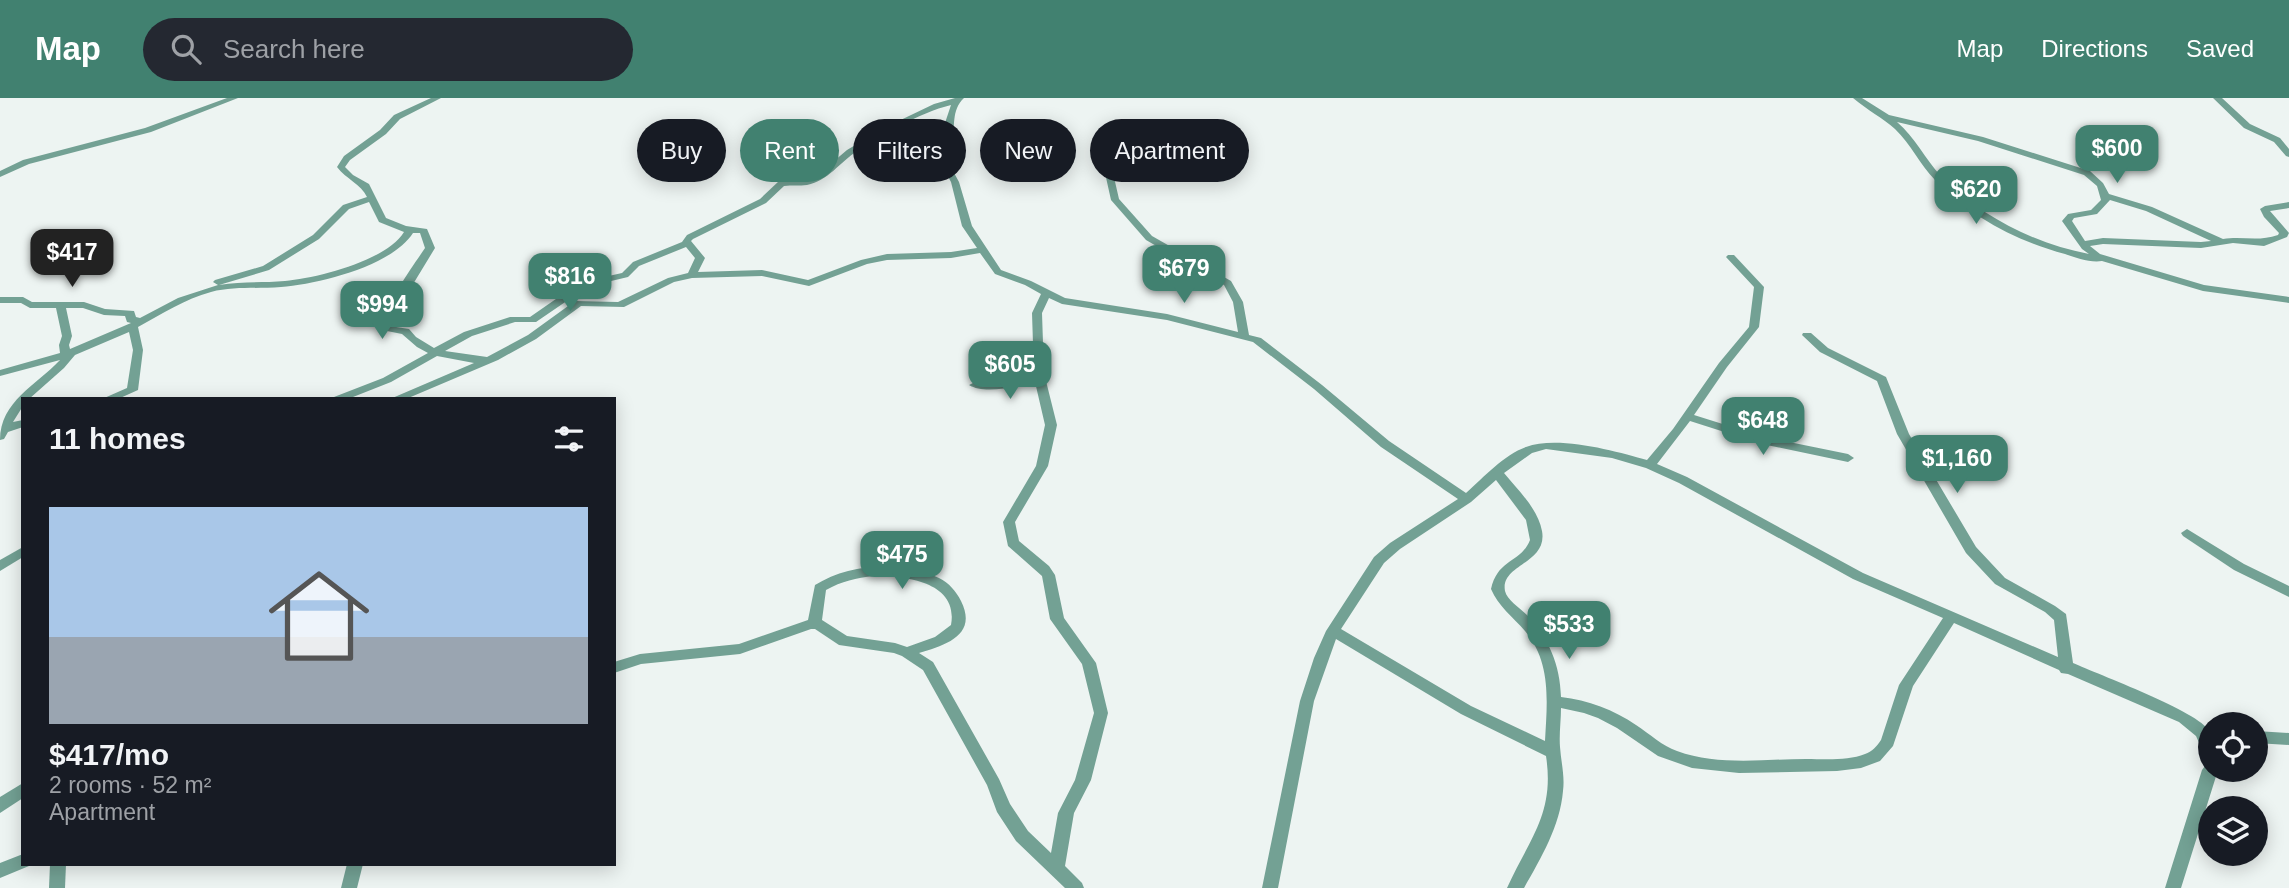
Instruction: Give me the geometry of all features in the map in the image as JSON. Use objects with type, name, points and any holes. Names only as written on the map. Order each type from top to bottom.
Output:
[{"type":"street","points":[[0,174],[26,162],[148,130],[234,98]]},
{"type":"street","points":[[437,98],[397,117],[383,132],[347,158],[343,170],[364,184],[382,220],[406,229],[424,231],[430,248],[397,305],[390,320],[391,328],[405,331],[410,338],[437,352],[453,357],[489,360]]},
{"type":"street","points":[[1857,98],[1903,132],[1942,182],[1983,213],[2024,236],[2056,250],[2107,260],[2203,288],[2289,300]]},
{"type":"street","points":[[2217,98],[2247,126],[2277,140],[2289,154]]},
{"type":"street","points":[[687,243],[685,241],[697,233],[763,201],[782,183],[807,182],[823,175],[849,152],[868,144],[887,130],[958,99]]},
{"type":"street","points":[[958,99],[948,126],[949,144],[943,160],[955,182],[967,226],[998,272],[1073,303],[1167,317],[1256,340],[1318,387],[1385,444],[1467,499]]},
{"type":"street","points":[[1886,117],[1966,136],[2078,168],[2098,182],[2106,196],[2149,209],[2222,242]]},
{"type":"street","points":[[1111,182],[1115,200],[1149,238],[1228,283],[1238,302],[1244,335]]},
{"type":"street","points":[[2106,196],[2099,209],[2068,219],[2069,226],[2083,244],[2094,254],[2107,260]]},
{"type":"street","points":[[199,292],[229,277],[266,268],[316,237],[346,207],[372,198]]},
{"type":"street","points":[[2270,243],[2284,233],[2267,215],[2265,208],[2289,205]]},
{"type":"street","points":[[0,373],[69,354],[137,324],[180,298],[199,292],[230,285],[294,282],[326,274],[391,250],[406,239],[410,232],[406,229]]},
{"type":"street","points":[[2083,244],[2103,241],[2289,245]]},
{"type":"street","points":[[687,243],[700,258],[692,275]]},
{"type":"street","points":[[343,397],[387,380],[477,331],[514,319],[535,319],[570,294],[586,290],[585,284],[622,276],[636,264],[687,243]]},
{"type":"street","points":[[401,397],[489,360],[532,337],[579,303],[620,305],[670,280],[692,275],[762,274],[809,283],[878,259],[981,250]]},
{"type":"street","points":[[1650,465],[1688,417],[1756,321],[1755,303],[1759,287],[1731,257]]},
{"type":"street","points":[[1046,294],[1037,313],[1041,377],[1051,416],[1047,447],[1042,466],[1009,522],[1010,534],[1020,550],[1048,575],[1057,620],[1089,663],[1101,713],[1080,787],[1066,813],[1056,869]]},
{"type":"street","points":[[0,300],[16,299],[30,305],[60,304],[95,307],[104,312],[130,313],[131,320],[137,324]]},
{"type":"street","points":[[25,397],[61,366],[69,354],[60,304]]},
{"type":"street","points":[[113,397],[132,390],[138,350],[137,324]]},
{"type":"street","points":[[1807,335],[1817,346],[1832,355],[1882,379],[1903,434],[1971,550],[2000,581],[2050,608],[2061,618],[2066,669]]},
{"type":"street","points":[[975,384],[1008,385],[1041,377]]},
{"type":"street","points":[[1,434],[21,400]]},
{"type":"street","points":[[1688,417],[1762,440],[1848,458]]},
{"type":"street","points":[[1,434],[21,424]]},
{"type":"street","points":[[1270,888],[1307,701],[1321,658],[1334,631],[1379,560],[1416,530],[1467,499],[1528,450],[1546,445],[1613,454],[1650,465],[1704,491],[1858,576],[2198,726]]},
{"type":"street","points":[[1497,473],[1531,516],[1536,536],[1532,550],[1504,572],[1498,589],[1502,599],[1535,633],[1550,659],[1555,681],[1552,752],[1556,775],[1550,815],[1536,854],[1515,888]]},
{"type":"street","points":[[2187,533],[2239,567],[2289,592]]},
{"type":"street","points":[[0,566],[21,552]]},
{"type":"street","points":[[814,624],[820,588],[840,576],[864,571],[922,577],[947,590],[957,603],[960,619],[958,627],[949,635],[907,652]]},
{"type":"street","points":[[1555,702],[1569,703],[1593,711],[1628,727],[1659,750],[1701,764],[1757,767],[1832,765],[1868,760],[1888,742],[1906,685],[1950,618]]},
{"type":"street","points":[[616,667],[640,659],[740,649],[814,624],[844,641],[907,652],[928,666],[994,784],[1003,807],[1023,836],[1076,888]]},
{"type":"street","points":[[1334,631],[1466,710],[1552,752]]},
{"type":"street","points":[[2268,738],[2289,739]]},
{"type":"street","points":[[2173,888],[2206,782]]},
{"type":"street","points":[[0,806],[21,790]]},
{"type":"street","points":[[0,871],[21,863]]},
{"type":"street","points":[[57,888],[58,866]]},
{"type":"street","points":[[349,888],[354,866]]}]
